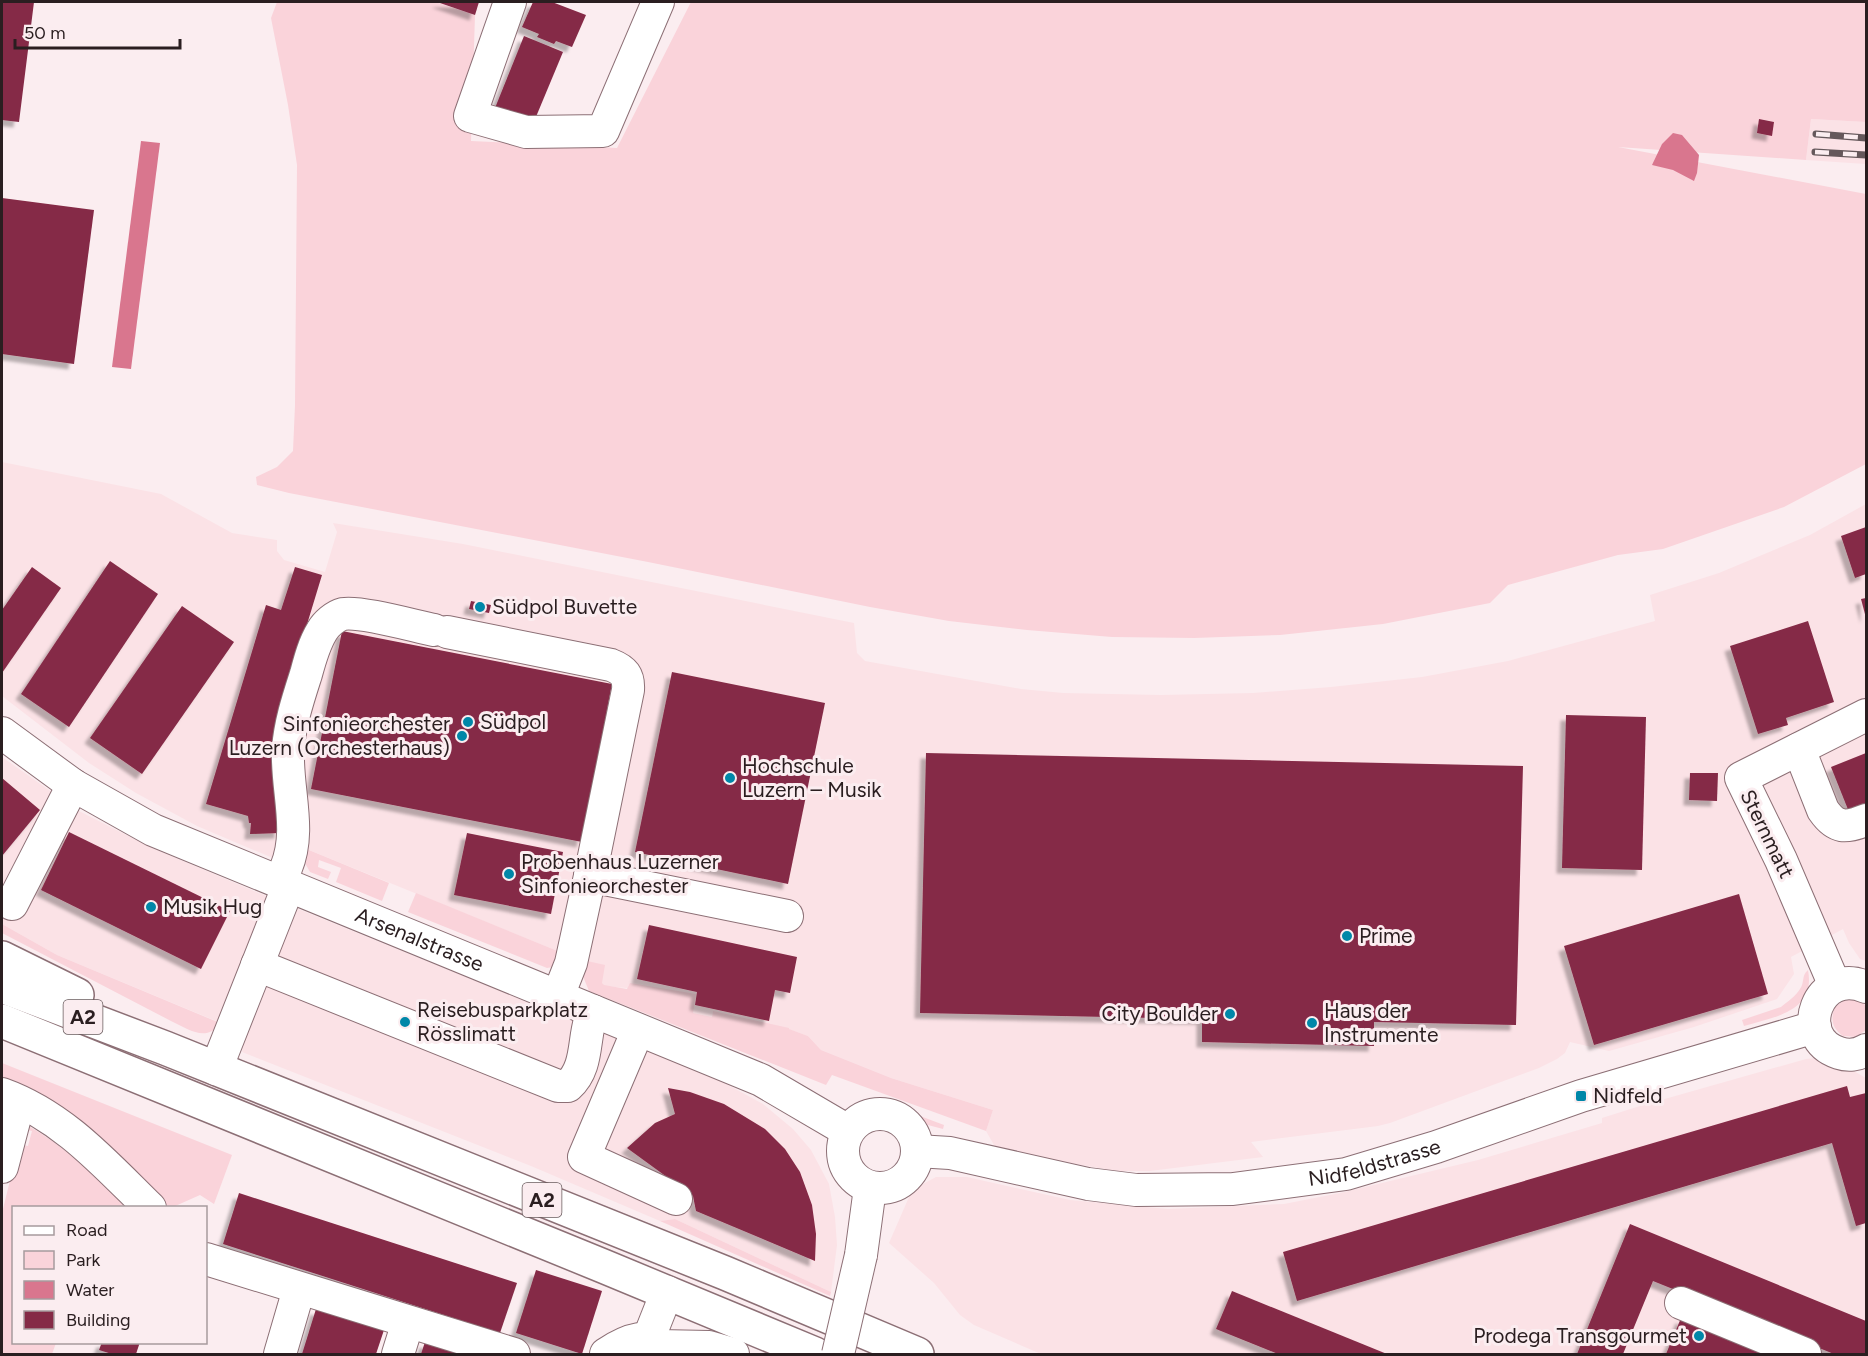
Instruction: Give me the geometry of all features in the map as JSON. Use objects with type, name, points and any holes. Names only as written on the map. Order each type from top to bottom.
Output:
[{"type":"highway","points":[[2,958],[125,1020],[165,1048]]},
{"type":"highway","name":"A2","points":[[2,986],[165,1048],[725,1273],[917,1354]]},
{"type":"highway","name":"A2","points":[[2,1021],[815,1354]]},
{"type":"highway","points":[[2,1038],[96,1071],[175,1093]]},
{"type":"street","points":[[510,2],[470,116],[526,132],[603,131],[658,2]]},
{"type":"street","points":[[216,1069],[257,964],[287,877],[293,823],[288,751],[292,720],[322,629],[332,620],[343,615],[363,616],[611,665],[620,668],[626,674],[629,682],[628,690],[590,876],[571,963],[558,996]]},
{"type":"street","name":"Sternmatt","points":[[1835,986],[1781,860],[1741,778],[1866,715]]},
{"type":"street","name":"Arsenalstrasse","points":[[2,733],[73,785],[153,830],[287,877],[593,1011],[761,1080],[848,1131]]},
{"type":"street","points":[[1799,749],[1823,810],[1833,823],[1847,825],[1866,820]]},
{"type":"street","points":[[12,904],[73,785]]},
{"type":"street","points":[[590,876],[787,916]]},
{"type":"street","points":[[257,964],[558,1086],[568,1086],[576,1079],[582,1068],[588,1024],[593,1011]]},
{"type":"street","points":[[1866,987],[1855,983],[1835,986],[1820,999],[1816,1008],[1815,1028],[1819,1036],[1833,1050],[1852,1055],[1866,1050]]},
{"type":"street","name":"Nidfeldstrasse","points":[[917,1151],[950,1153],[1065,1180],[1136,1190],[1233,1189],[1346,1174],[1436,1147],[1581,1096],[1815,1028]]},
{"type":"street","points":[[638,1029],[584,1157],[676,1199]]},
{"type":"street","points":[[2,1167],[10,1098],[46,1116],[74,1134],[148,1206]]},
{"type":"street","points":[[874,1114],[885,1114],[895,1117],[911,1131],[916,1141],[917,1151],[910,1173],[902,1181],[882,1189],[870,1188],[853,1178],[847,1170],[842,1150],[848,1131],[855,1123],[874,1114]]},
{"type":"street","points":[[838,1354],[861,1256],[870,1188]]},
{"type":"street","points":[[207,1259],[506,1353]]},
{"type":"street","points":[[280,1354],[299,1289]]},
{"type":"street","points":[[658,1347],[667,1292]]},
{"type":"street","points":[[1681,1303],[1805,1354]]},
{"type":"street","points":[[398,1354],[408,1322]]},
{"type":"street","points":[[606,1354],[635,1338],[658,1347],[709,1347],[733,1354]]},
{"type":"shaded area","points":[[1811,119],[1866,122],[1866,164],[1806,160]]},
{"type":"shaded area","points":[[2,462],[161,494],[232,533],[277,540],[277,551],[284,560],[325,572],[337,532],[333,523],[463,544],[854,623],[857,653],[865,661],[1021,689],[1063,693],[1161,695],[1253,693],[1422,677],[1508,661],[1655,621],[1650,595],[1719,573],[1810,535],[1866,504],[1866,961],[1860,959],[1843,929],[1791,957],[1794,974],[1777,999],[1694,1027],[1609,1051],[1570,1042],[1565,1053],[1539,1068],[1390,1123],[1251,1142],[1263,1157],[1150,1171],[1117,1171],[1000,1149],[994,1145],[986,1131],[993,1110],[891,1078],[821,1050],[808,1036],[788,1029],[713,1012],[712,1017],[692,1013],[696,994],[604,986],[587,961],[304,848],[280,861],[197,826],[136,793],[89,763],[2,696]]},
{"type":"shaded area","points":[[2,757],[79,811],[150,847],[717,1079],[763,1104],[793,1129],[811,1150],[829,1184],[837,1245],[831,1292],[675,1219],[660,1221],[531,1166],[242,1052],[245,1033],[57,955],[2,924]]},
{"type":"shaded area","points":[[1816,1058],[1852,1070],[1866,1078],[1866,1354],[1041,1354],[974,1325],[960,1315],[934,1283],[889,1243],[909,1197],[923,1184],[936,1177],[967,1177],[1070,1200],[1168,1209],[1284,1204],[1478,1160],[1602,1123],[1602,1118],[1640,1106]]},
{"type":"green space","points":[[277,2],[436,2],[475,15],[471,141],[617,148],[691,2],[1866,2],[1866,122],[1811,119],[1806,160],[1618,147],[1866,194],[1866,464],[1784,507],[1663,549],[1618,555],[1508,585],[1490,603],[1383,624],[1280,635],[1194,638],[1112,637],[949,621],[257,485],[256,477],[277,467],[293,451],[295,405],[297,165],[271,18]]},
{"type":"green space","points":[[304,848],[389,883],[382,901],[336,882],[341,868],[319,860],[318,867],[331,872],[328,879],[310,872],[302,858]]},
{"type":"green space","points":[[416,893],[560,952],[553,967],[547,968],[408,912]]},
{"type":"green space","points":[[2,924],[57,955],[220,1023],[215,1029],[203,1033],[184,1028],[2,933]]},
{"type":"green space","points":[[587,961],[605,965],[602,983],[604,985],[627,989],[630,983],[696,994],[693,1013],[712,1017],[713,1011],[789,1028],[808,1036],[821,1050],[891,1078],[993,1110],[986,1131],[832,1075],[826,1085],[589,991],[582,974]]},
{"type":"green space","points":[[1808,970],[1809,984],[1806,995],[1799,1004],[1780,1015],[1744,1026],[1742,1020],[1781,1007],[1791,999],[1800,989]]},
{"type":"green space","points":[[1846,999],[1860,1000],[1866,1006],[1866,1030],[1856,1037],[1843,1036],[1836,1030],[1833,1023],[1835,1007]]},
{"type":"green space","points":[[2,1063],[232,1155],[214,1204],[200,1195],[175,1206],[167,1206],[95,1139],[2,1083]]},
{"type":"green space","points":[[896,1107],[944,1125],[943,1129],[913,1121]]},
{"type":"green space","points":[[27,1125],[54,1143],[79,1162],[124,1206],[12,1206],[12,1344],[56,1344],[52,1354],[2,1354],[2,1213],[19,1144],[28,1146],[32,1131],[22,1129]]},
{"type":"green space","points":[[675,1219],[831,1292],[830,1296],[660,1221]]},
{"type":"water","points":[[1673,133],[1682,135],[1699,155],[1694,181],[1673,170],[1652,165],[1662,144]]},
{"type":"water","points":[[141,141],[160,143],[131,369],[112,367]]},
{"type":"building","points":[[2,2],[34,2],[19,122],[2,120]]},
{"type":"building","points":[[437,2],[479,2],[475,15]]},
{"type":"building","points":[[533,2],[552,2],[586,15],[572,47],[556,41],[554,44],[522,27]]},
{"type":"building","points":[[524,36],[563,52],[533,124],[495,108]]},
{"type":"building","points":[[1759,119],[1774,122],[1772,136],[1757,133]]},
{"type":"building","points":[[2,198],[94,210],[74,364],[2,354]]},
{"type":"building","points":[[1866,527],[1866,574],[1855,578],[1841,536]]},
{"type":"building","points":[[110,561],[158,594],[69,727],[21,694]]},
{"type":"building","points":[[32,567],[61,588],[2,673],[2,610]]},
{"type":"building","points":[[295,567],[322,575],[274,733],[277,821],[280,821],[280,833],[250,834],[251,823],[249,823],[248,816],[206,804],[266,605],[281,610]]},
{"type":"building","points":[[1866,598],[1866,618],[1861,599]]},
{"type":"building","name":"Südpol Buvette","points":[[471,601],[491,605],[489,613],[469,609]]},
{"type":"building","points":[[182,606],[234,642],[142,774],[90,738]]},
{"type":"building","points":[[1808,621],[1834,702],[1786,718],[1788,725],[1758,734],[1730,646]]},
{"type":"building","name":"Sinfonieorchester Luzern (Orchesterhaus)","points":[[342,631],[612,684],[582,842],[311,789]]},
{"type":"building","name":"Hochschule Luzern – Musik","points":[[672,672],[825,703],[788,884],[635,852]]},
{"type":"building","points":[[1566,715],[1646,717],[1642,870],[1562,868]]},
{"type":"building","points":[[926,753],[1523,766],[1516,1025],[1374,1022],[1374,1046],[1202,1042],[1202,1019],[920,1013]]},
{"type":"building","points":[[1866,753],[1866,811],[1851,817],[1831,767]]},
{"type":"building","points":[[1690,773],[1718,773],[1717,801],[1689,800]]},
{"type":"building","points":[[2,778],[40,810],[2,856]]},
{"type":"building","points":[[69,832],[230,911],[201,969],[41,890]]},
{"type":"building","name":"Probenhaus Luzerner Sinfonieorchester","points":[[467,833],[563,852],[551,914],[454,895]]},
{"type":"building","points":[[1739,894],[1768,994],[1594,1045],[1564,946]]},
{"type":"building","points":[[649,925],[797,957],[790,993],[775,990],[769,1021],[695,1005],[697,992],[637,979]]},
{"type":"building","points":[[1847,1086],[1850,1097],[1866,1093],[1866,1223],[1856,1226],[1832,1143],[1297,1301],[1283,1252]]},
{"type":"building","points":[[668,1088],[690,1092],[724,1104],[765,1129],[785,1149],[800,1172],[812,1205],[816,1234],[815,1261],[696,1211],[693,1196],[627,1148],[655,1123],[675,1114]]},
{"type":"building","points":[[239,1193],[517,1283],[500,1333],[223,1244]]},
{"type":"building","points":[[1630,1224],[1866,1321],[1866,1354],[1834,1354],[1653,1281],[1623,1354],[1577,1354]]},
{"type":"building","points":[[536,1270],[602,1291],[582,1354],[516,1333]]},
{"type":"building","points":[[1232,1291],[1387,1354],[1278,1354],[1216,1329]]},
{"type":"building","points":[[316,1309],[384,1330],[376,1354],[302,1354]]},
{"type":"building","name":"Prodega Transgourmet","points":[[1681,1318],[1768,1354],[1666,1354]]},
{"type":"building","points":[[425,1342],[463,1354],[421,1354]]},
{"type":"building","points":[[101,1344],[139,1344],[136,1354],[112,1354],[99,1350]]},
{"type":"railway","points":[[1816,134],[1866,138]]},
{"type":"railway","points":[[1815,152],[1866,155]]},
{"type":"place","name":"Südpol Buvette","points":[[480,607]]},
{"type":"place","name":"Südpol","points":[[468,722]]},
{"type":"place","name":"Sinfonieorchester Luzern (Orchesterhaus)","points":[[462,736]]},
{"type":"place","name":"Hochschule Luzern – Musik","points":[[730,778]]},
{"type":"place","name":"Probenhaus Luzerner Sinfonieorchester","points":[[509,874]]},
{"type":"place","name":"Musik Hug","points":[[151,907]]},
{"type":"place","name":"Prime","points":[[1347,936]]},
{"type":"place","name":"City Boulder","points":[[1230,1014]]},
{"type":"place","name":"Reisebusparkplatz Rösslimatt","points":[[405,1022]]},
{"type":"place","name":"Haus der Instrumente","points":[[1312,1023]]},
{"type":"place","name":"Nidfeld","points":[[1581,1096]]},
{"type":"place","name":"Prodega Transgourmet","points":[[1699,1336]]}]
